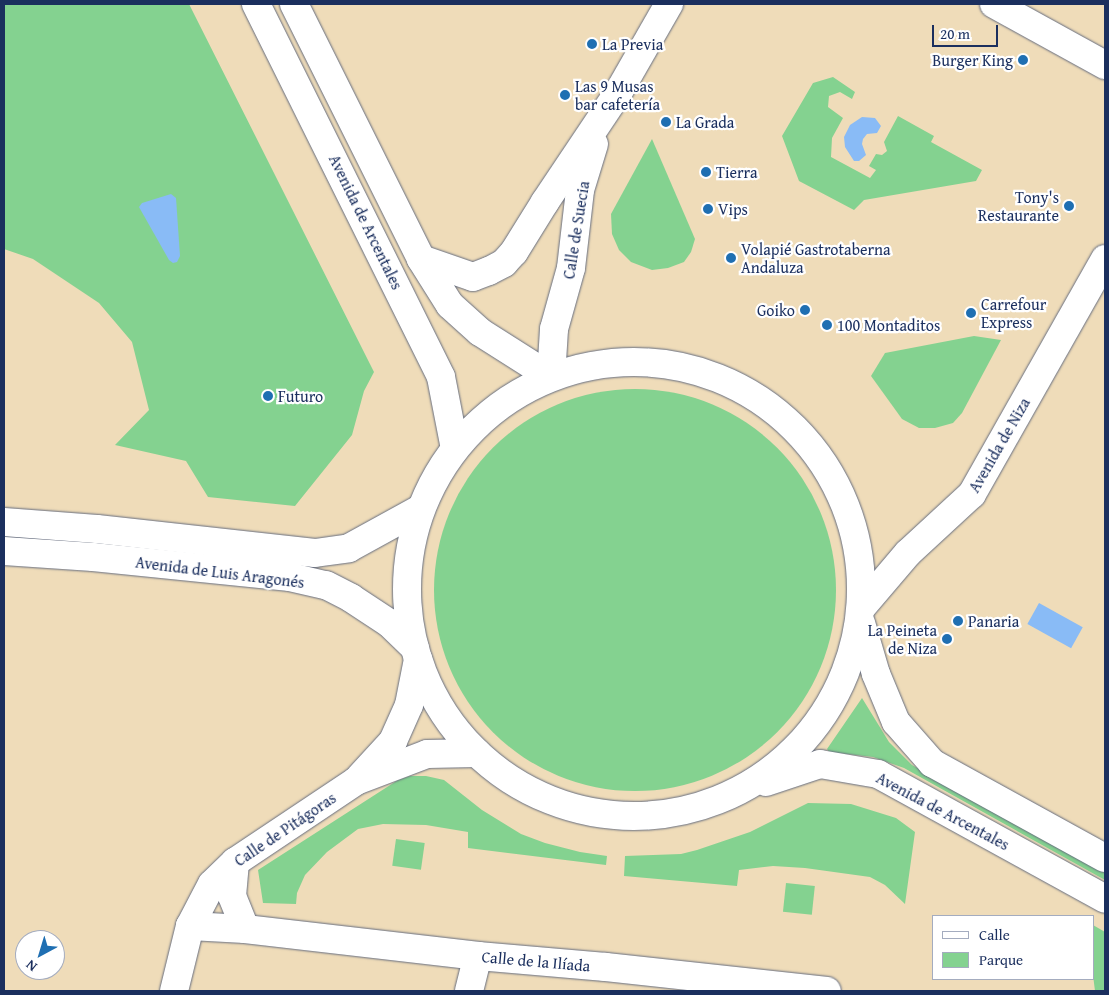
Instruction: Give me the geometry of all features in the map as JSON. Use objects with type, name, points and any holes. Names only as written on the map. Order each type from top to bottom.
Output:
[{"type":"main road","name":"Avenida de Arcentales","points":[[256,4],[444,383],[454,449]]},
{"type":"main road","name":"Avenida de Arcentales","points":[[294,4],[421,259],[450,305],[462,318],[480,332],[551,377]]},
{"type":"main road","name":"Calle de Suecia","points":[[421,259],[473,277],[504,263],[514,252],[618,93],[669,4]]},
{"type":"main road","points":[[994,4],[1105,65]]},
{"type":"main road","name":"Calle de Suecia","points":[[551,377],[554,329],[571,268],[580,190],[604,114]]},
{"type":"main road","name":"Avenida de Niza","points":[[861,614],[908,553],[972,494],[1105,259]]},
{"type":"main road","points":[[617,362],[661,363],[710,375],[743,389],[774,410],[803,437],[826,466],[845,503],[856,535],[861,567],[861,614],[853,652],[841,686],[823,718],[800,746],[773,770],[743,790],[706,805],[669,814],[639,816],[608,815],[574,808],[545,798],[509,779],[477,753],[440,708],[428,685],[416,653],[409,621],[408,564],[412,537],[420,510],[435,478],[454,449],[475,426],[498,406],[524,390],[551,377],[586,366],[617,362]]},
{"type":"main road","name":"Avenida de Luis Aragonés","points":[[4,522],[97,529],[315,554],[349,548],[376,536],[420,510]]},
{"type":"main road","name":"Avenida de Luis Aragonés","points":[[4,551],[93,557],[290,577],[326,586],[351,598],[388,623],[416,653]]},
{"type":"main road","points":[[861,614],[876,674],[896,722],[932,763],[1105,858]]},
{"type":"main road","name":"Calle de Pitágoras","points":[[356,781],[393,740],[409,705],[416,653]]},
{"type":"main road","name":"Calle de Pitágoras","points":[[174,991],[190,926],[212,884],[235,862],[356,781],[427,754],[477,753]]},
{"type":"main road","name":"Avenida de Arcentales","points":[[743,790],[820,764],[878,774],[1105,899]]},
{"type":"main road","points":[[235,862],[232,896],[245,929]]},
{"type":"main road","name":"Calle de la Ilíada","points":[[190,926],[245,929],[478,956],[606,967],[791,989],[827,991]]},
{"type":"main road","points":[[469,991],[478,956]]},
{"type":"green space","points":[[4,4],[189,4],[374,372],[364,391],[352,435],[295,506],[208,497],[186,461],[115,445],[149,410],[132,342],[99,303],[33,259],[4,249]]},
{"type":"green space","points":[[833,77],[855,92],[852,99],[840,92],[829,96],[828,107],[843,118],[832,138],[831,157],[870,178],[876,170],[869,166],[876,154],[882,155],[887,151],[884,142],[898,116],[934,136],[931,142],[982,170],[976,181],[864,200],[854,210],[799,181],[782,136],[813,83]]},
{"type":"green space","points":[[652,139],[695,239],[691,252],[684,262],[668,268],[652,270],[631,262],[619,250],[612,234],[611,214]]},
{"type":"green space","points":[[974,336],[1001,340],[962,413],[953,423],[935,428],[919,428],[902,419],[871,376],[885,353]]},
{"type":"green space","points":[[635,389],[674,393],[712,404],[747,423],[777,448],[802,478],[821,513],[832,551],[836,590],[832,629],[821,667],[802,702],[777,732],[747,757],[712,776],[674,787],[635,791],[596,787],[558,776],[523,757],[493,732],[468,702],[449,667],[438,629],[434,590],[438,551],[449,513],[468,478],[493,448],[523,423],[558,404],[596,393]]},
{"type":"green space","points":[[862,698],[889,742],[912,765],[1105,873],[1105,880],[904,768],[873,757],[829,752],[827,749]]},
{"type":"green space","points":[[410,776],[426,776],[444,780],[482,810],[521,834],[545,843],[580,852],[607,856],[606,865],[468,848],[468,832],[426,825],[383,824],[358,829],[327,852],[305,875],[297,893],[296,904],[263,903],[258,870],[398,780]]},
{"type":"green space","points":[[808,803],[851,804],[896,818],[915,832],[905,904],[885,885],[870,877],[805,868],[773,866],[739,870],[737,886],[624,876],[625,856],[681,854],[697,850],[750,832]]},
{"type":"green space","points":[[396,839],[425,843],[421,870],[392,866]]},
{"type":"green space","points":[[786,883],[815,886],[812,915],[783,912]]},
{"type":"green space","points":[[1094,926],[1105,932],[1105,991],[1095,991]]},
{"type":"water","points":[[862,117],[875,118],[881,126],[877,133],[867,134],[863,139],[862,144],[866,155],[859,161],[854,161],[845,147],[844,137],[850,125]]},
{"type":"water","points":[[171,194],[176,198],[180,256],[177,262],[173,263],[169,260],[139,207],[142,203]]},
{"type":"water","points":[[1039,603],[1083,627],[1071,648],[1027,624]]},
{"type":"place","name":"La Previa","points":[[592,44]]},
{"type":"place","name":"Burger King","points":[[1023,60]]},
{"type":"place","name":"Las 9 Musas bar cafetería","points":[[565,95]]},
{"type":"place","name":"La Grada","points":[[666,122]]},
{"type":"place","name":"Tierra","points":[[706,172]]},
{"type":"place","name":"Tony's Restaurante","points":[[1069,206]]},
{"type":"place","name":"Vips","points":[[708,209]]},
{"type":"place","name":"Volapié Gastrotaberna Andaluza","points":[[731,258]]},
{"type":"place","name":"Goiko","points":[[805,310]]},
{"type":"place","name":"Carrefour Express","points":[[971,313]]},
{"type":"place","name":"100 Montaditos","points":[[827,325]]},
{"type":"place","name":"Futuro","points":[[268,396]]},
{"type":"place","name":"Panaria","points":[[958,621]]},
{"type":"place","name":"La Peineta de Niza","points":[[947,639]]}]
